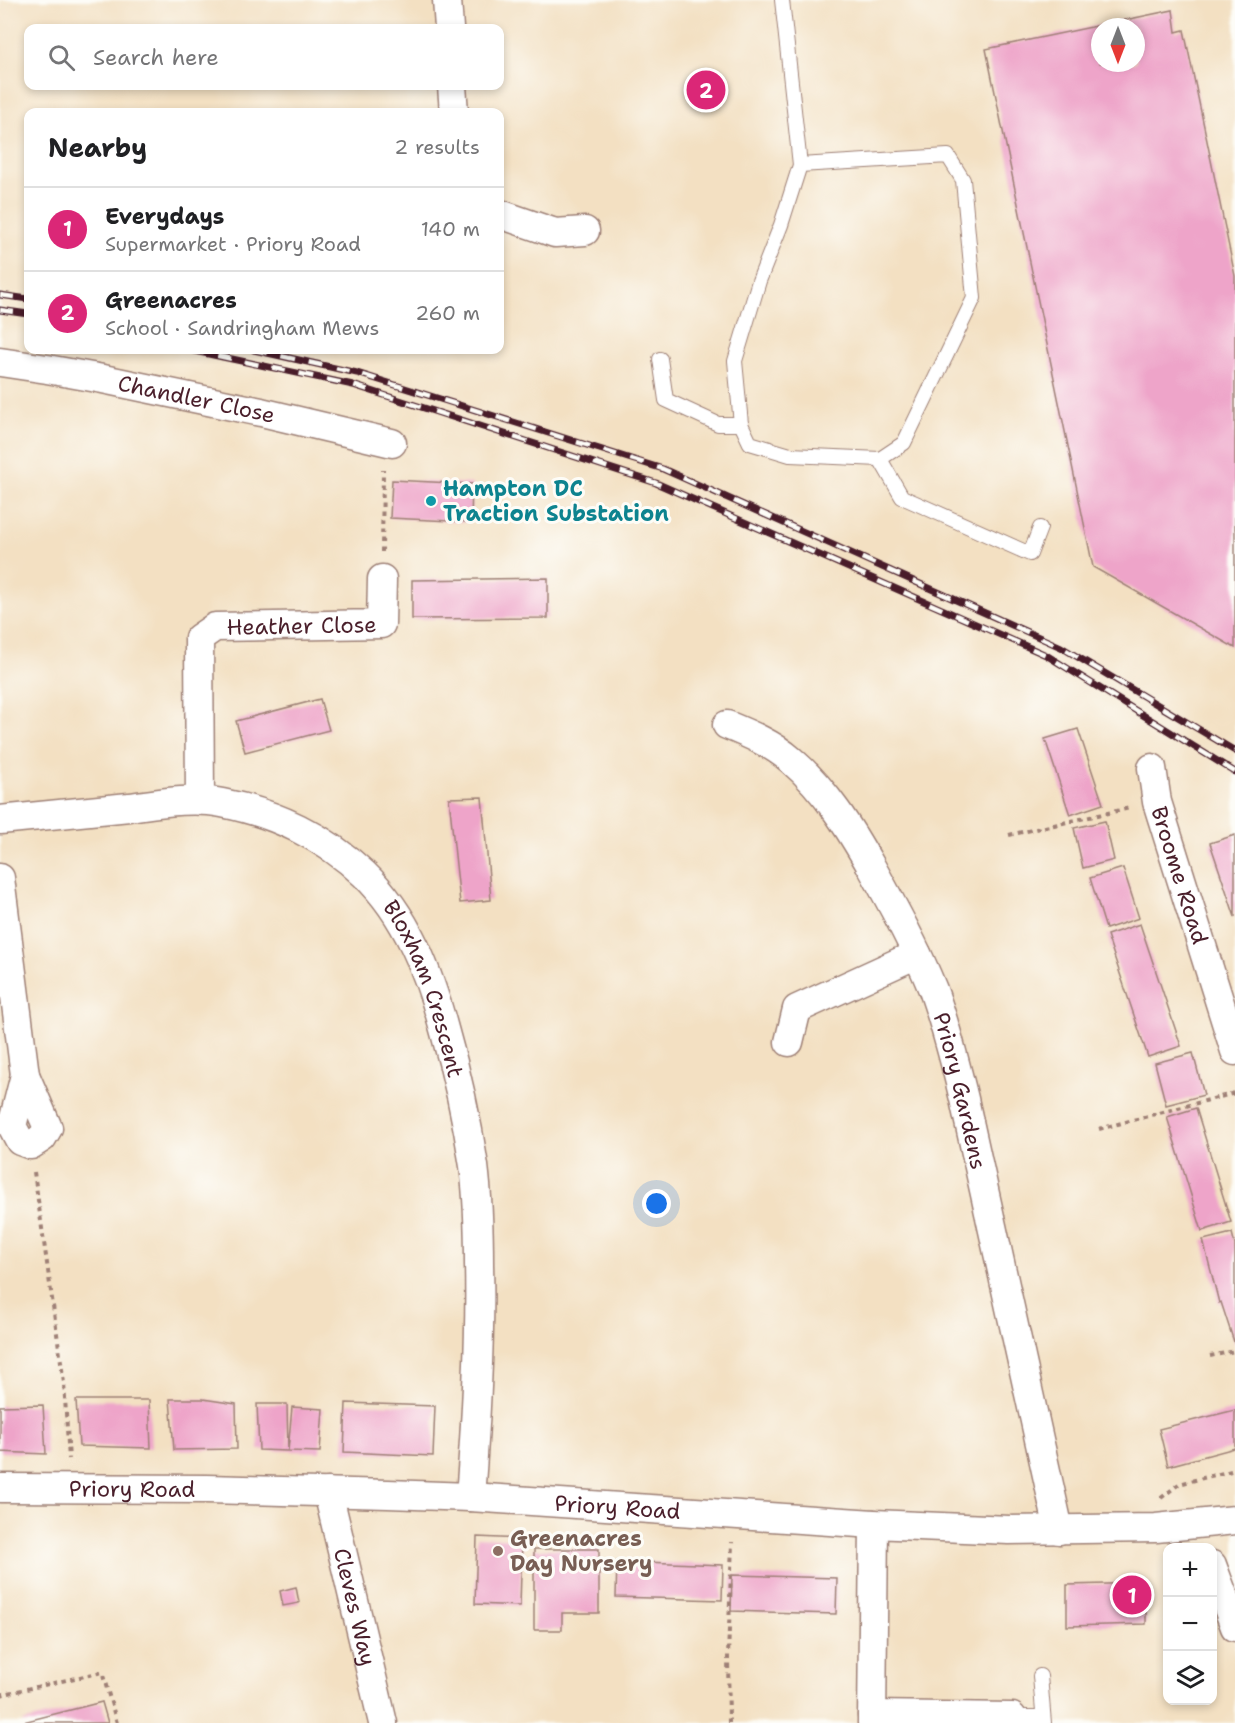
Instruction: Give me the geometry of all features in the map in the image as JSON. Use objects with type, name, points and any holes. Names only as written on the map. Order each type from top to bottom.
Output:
[{"type":"street","points":[[447,0],[449,24]]},
{"type":"street","points":[[452,90],[454,108]]},
{"type":"street","points":[[504,215],[555,233],[585,231]]},
{"type":"street","name":"Chandler Close","points":[[0,362],[103,379],[261,412],[388,443]]},
{"type":"street","name":"Heather Close","points":[[200,800],[200,638],[215,627],[381,624],[382,579]]},
{"type":"street","name":"Priory Gardens","points":[[727,725],[754,736],[790,759],[828,798],[862,850],[917,954],[932,990],[948,1035],[964,1099],[1059,1530]]},
{"type":"street","name":"Broome Road","points":[[1152,768],[1157,802],[1235,1051]]},
{"type":"street","name":"Bloxham Crescent","points":[[0,820],[200,800],[242,807],[267,815],[317,838],[366,876],[396,915],[411,939],[428,977],[440,1014],[461,1098],[474,1168],[480,1346],[470,1497]]},
{"type":"street","points":[[0,878],[25,1075],[48,1128],[42,1138],[31,1145]]},
{"type":"street","points":[[789,1042],[797,1009],[917,954]]},
{"type":"street","name":"Priory Road","points":[[0,1488],[328,1492],[470,1497],[874,1524],[1009,1530],[1156,1528],[1202,1536],[1235,1520]]},
{"type":"street","name":"Cleves Way","points":[[328,1492],[383,1723]]},
{"type":"street","points":[[874,1524],[872,1719],[1012,1717]]},
{"type":"street","points":[[1217,1578],[1235,1627]]},
{"type":"lane","points":[[782,0],[800,165],[781,225],[759,281],[735,362],[741,424],[750,443],[790,455],[880,459],[904,443],[974,298],[963,180],[948,156],[800,165]]},
{"type":"lane","points":[[660,358],[666,400],[718,424],[741,424]]},
{"type":"lane","points":[[880,459],[902,497],[1030,554],[1040,528]]},
{"type":"lane","points":[[1012,1717],[1043,1720],[1040,1676]]},
{"type":"path","points":[[382,579],[388,443]]},
{"type":"path","points":[[1009,835],[1157,802]]},
{"type":"path","points":[[1099,1129],[1235,1093]]},
{"type":"path","points":[[31,1145],[64,1383],[72,1488]]},
{"type":"path","points":[[1210,1356],[1235,1350]]},
{"type":"path","points":[[1160,1499],[1179,1484],[1235,1470]]},
{"type":"path","points":[[729,1723],[728,1657],[732,1514]]},
{"type":"path","points":[[0,1695],[102,1672],[117,1723]]},
{"type":"building","points":[[1173,10],[1176,32],[1184,30],[1235,276],[1235,648],[1093,567],[986,49],[1091,27],[1091,72],[1145,72],[1145,18],[1135,18]]},
{"type":"building","name":"Hampton DC Traction Substation","points":[[392,480],[472,484],[471,522],[390,518]]},
{"type":"building","points":[[548,578],[548,618],[412,619],[412,580]]},
{"type":"building","points":[[320,699],[329,730],[245,752],[236,721]]},
{"type":"building","points":[[1078,729],[1103,804],[1070,815],[1045,739]]},
{"type":"building","points":[[482,797],[491,900],[460,903],[449,798]]},
{"type":"building","points":[[1105,821],[1114,860],[1083,868],[1074,828]]},
{"type":"building","points":[[1235,835],[1235,917],[1210,843]]},
{"type":"building","points":[[1123,868],[1139,918],[1106,929],[1090,878]]},
{"type":"building","points":[[1140,924],[1181,1046],[1148,1057],[1107,935]]},
{"type":"building","points":[[1193,1053],[1204,1095],[1166,1105],[1155,1063]]},
{"type":"building","points":[[1196,1108],[1231,1222],[1202,1231],[1167,1117]]},
{"type":"building","points":[[1232,1233],[1235,1245],[1235,1345],[1221,1302],[1219,1303],[1203,1240]]},
{"type":"building","points":[[170,1399],[203,1399],[236,1404],[237,1449],[174,1450]]},
{"type":"building","points":[[76,1400],[149,1400],[151,1448],[79,1446]]},
{"type":"building","points":[[346,1403],[435,1406],[433,1456],[344,1452]]},
{"type":"building","points":[[257,1404],[287,1404],[288,1451],[259,1450]]},
{"type":"building","points":[[43,1405],[46,1454],[0,1452],[0,1406]]},
{"type":"building","points":[[292,1407],[323,1409],[320,1452],[288,1451]]},
{"type":"building","points":[[1235,1410],[1235,1448],[1168,1466],[1159,1429]]},
{"type":"building","points":[[477,1537],[522,1539],[520,1606],[475,1604]]},
{"type":"building","points":[[534,1549],[599,1549],[599,1613],[562,1613],[562,1630],[534,1630]]},
{"type":"building","points":[[617,1561],[723,1565],[722,1600],[616,1597]]},
{"type":"building","points":[[732,1575],[837,1578],[836,1614],[731,1611]]},
{"type":"building","points":[[1146,1583],[1146,1624],[1067,1626],[1067,1585]]},
{"type":"building","points":[[296,1587],[299,1603],[283,1606],[280,1591]]},
{"type":"building","points":[[102,1702],[108,1723],[23,1723],[23,1722]]},
{"type":"railway","points":[[0,295],[24,298]]},
{"type":"railway","points":[[0,310],[24,313]]},
{"type":"railway","points":[[209,354],[353,385],[656,483],[1046,655],[1235,772]]},
{"type":"railway","points":[[272,354],[357,373],[663,469],[1061,647],[1235,751]]},
{"type":"place","name":"Greenacres","points":[[706,90]]},
{"type":"place","name":"Hampton DC Traction Substation","points":[[431,501]]},
{"type":"place","name":"Greenacres Day Nursery","points":[[498,1551]]},
{"type":"place","name":"Everydays","points":[[1132,1595]]}]
